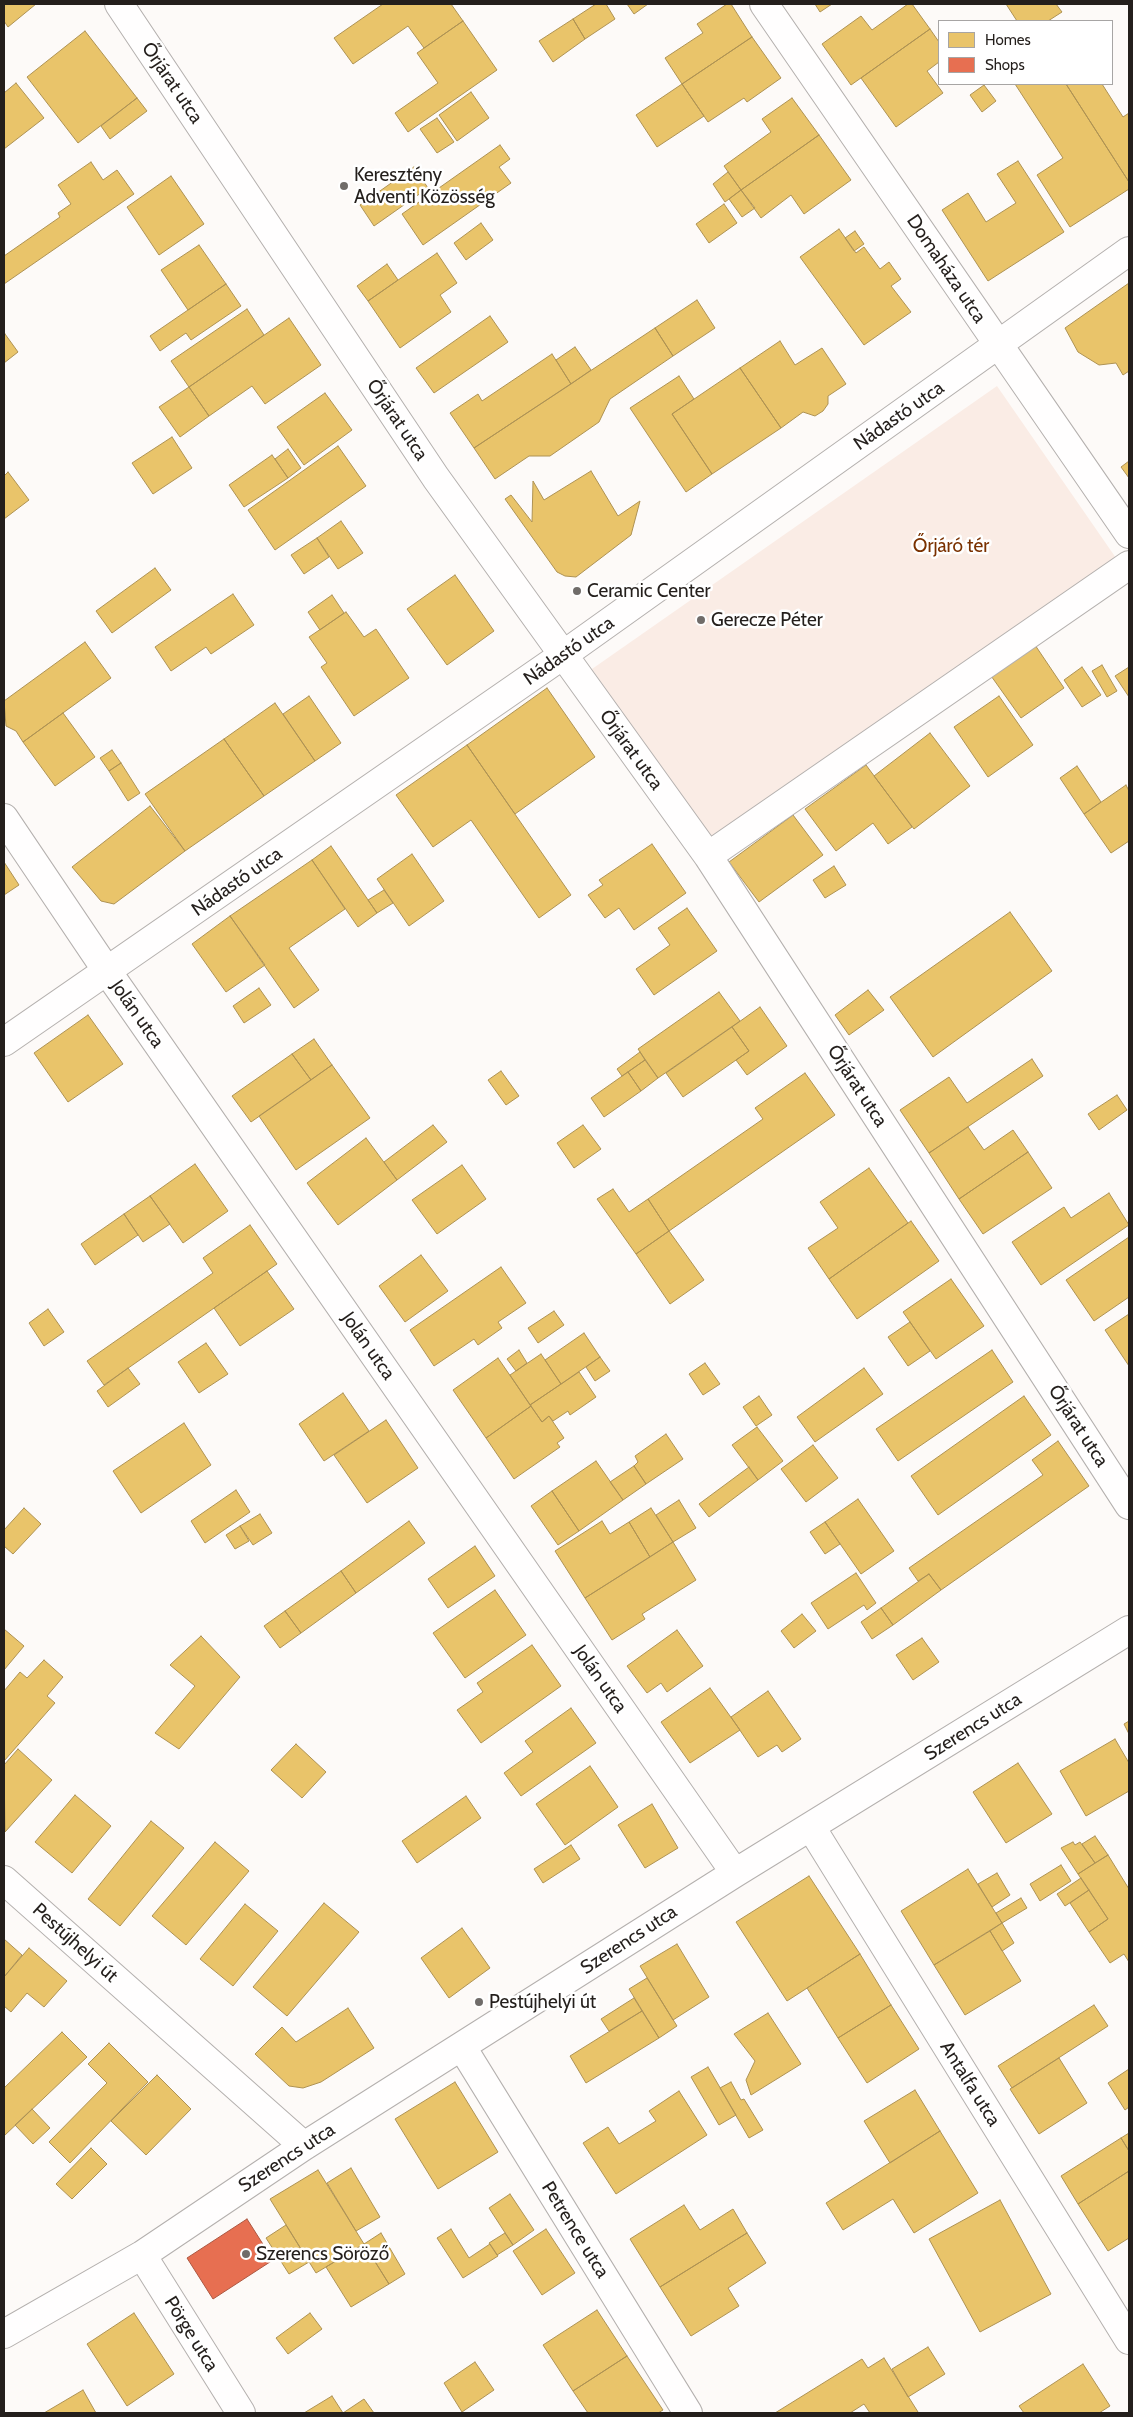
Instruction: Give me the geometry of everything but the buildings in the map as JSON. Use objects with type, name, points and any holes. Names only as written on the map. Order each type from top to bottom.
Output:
[{"type":"street","name":"Őrjárat utca","points":[[119,4],[436,478],[708,856],[1129,1505]]},
{"type":"street","name":"Domaháza utca","points":[[764,4],[1129,534]]},
{"type":"street","name":"Nádastó utca","points":[[4,1042],[563,655],[1129,252]]},
{"type":"street","points":[[708,856],[1129,564]]},
{"type":"street","name":"Jolán utca","points":[[4,818],[108,971],[734,1873]]},
{"type":"street","name":"Szerencs utca","points":[[4,2334],[142,2255],[304,2146],[734,1873],[811,1828],[1129,1630]]},
{"type":"street","name":"Antalfa utca","points":[[811,1828],[1129,2340]]},
{"type":"street","name":"Pestújhelyi út","points":[[4,1880],[304,2146]]},
{"type":"street","name":"Petrence utca","points":[[462,2047],[688,2413]]},
{"type":"street","name":"Pörge utca","points":[[142,2255],[241,2413]]},
{"type":"green space","name":"Őrjáró tér","points":[[997,386],[1116,558],[710,839],[592,669]]},
{"type":"place","name":"Keresztény Adventi Közösség","points":[[344,186]]},
{"type":"place","name":"Ceramic Center","points":[[577,591]]},
{"type":"place","name":"Gerecze Péter","points":[[701,620]]},
{"type":"place","name":"Pestújhelyi út","points":[[479,2002]]},
{"type":"place","name":"Szerencs Söröző","points":[[246,2254]]}]
